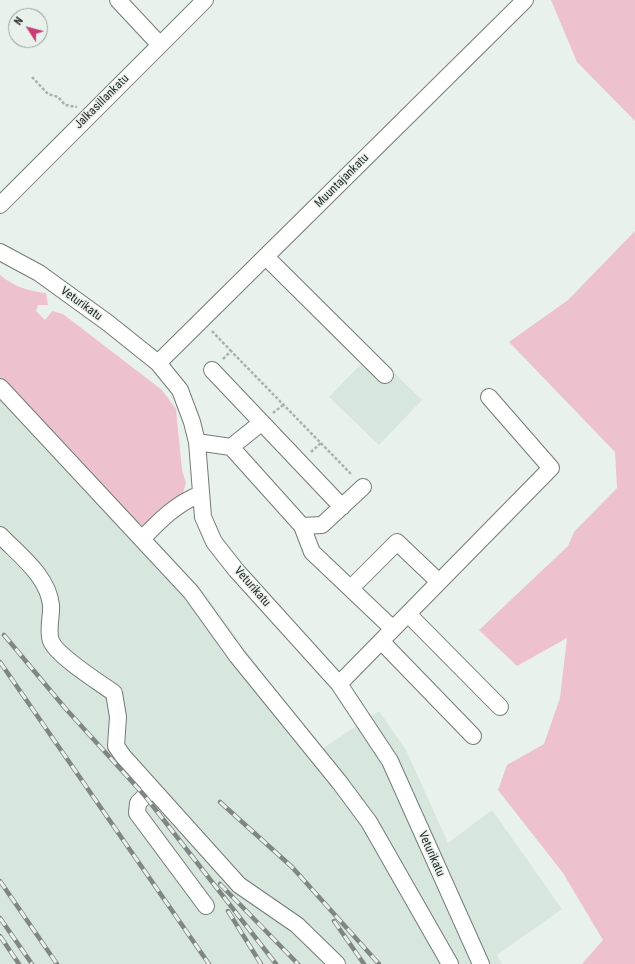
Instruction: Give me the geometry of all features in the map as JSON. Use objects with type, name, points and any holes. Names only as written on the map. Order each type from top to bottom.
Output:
[{"type":"street","points":[[118,0],[160,45]]},
{"type":"street","name":"Jalkasillankatu","points":[[0,204],[205,0]]},
{"type":"street","name":"Muuntajankatu","points":[[158,363],[525,0]]},
{"type":"street","name":"Veturikatu","points":[[0,252],[39,273],[108,323],[158,363],[180,390],[192,422],[197,442],[203,517],[214,542],[236,570],[339,684],[390,761],[481,964]]},
{"type":"street","points":[[266,257],[384,375]]},
{"type":"street","points":[[212,370],[342,507]]},
{"type":"street","points":[[0,387],[191,592],[237,656],[340,783],[365,817],[450,964]]},
{"type":"street","points":[[339,684],[551,468],[490,397]]},
{"type":"street","points":[[231,448],[261,422]]},
{"type":"street","points":[[197,442],[231,448],[302,526],[312,552],[393,628]]},
{"type":"street","points":[[302,526],[322,525],[363,487]]},
{"type":"street","points":[[142,539],[172,510],[186,500],[201,494]]},
{"type":"street","points":[[0,535],[45,583],[51,604],[49,633],[51,642],[60,653],[114,694],[118,717],[116,746],[123,756],[239,885],[297,925],[337,964]]},
{"type":"street","points":[[351,588],[397,542],[439,582]]},
{"type":"street","points":[[408,614],[500,707]]},
{"type":"street","points":[[381,641],[473,736]]},
{"type":"street","points":[[152,789],[138,803],[137,813],[206,906]]},
{"type":"path","points":[[32,77],[48,94],[58,97],[65,105],[80,107]]},
{"type":"path","points":[[201,321],[363,487]]},
{"type":"path","points":[[212,370],[231,351]]},
{"type":"shaded area","points":[[551,0],[635,0],[635,121],[577,62]]},
{"type":"shaded area","points":[[635,231],[635,964],[582,964],[603,940],[563,873],[498,790],[507,765],[544,744],[560,698],[567,638],[517,666],[479,630],[568,546],[574,532],[617,488],[615,452],[509,342],[568,300]]},
{"type":"shaded area","points":[[0,275],[11,283],[22,288],[46,293],[48,305],[38,305],[36,311],[45,320],[52,311],[63,314],[162,390],[176,409],[182,470],[186,483],[182,496],[144,526],[135,522],[0,379]]},
{"type":"shaded area","points":[[373,352],[422,400],[379,445],[329,397]]},
{"type":"shaded area","points":[[0,373],[202,590],[319,751],[379,711],[406,750],[448,843],[492,810],[562,909],[497,955],[502,964],[0,964]]},
{"type":"railway","points":[[4,635],[65,708],[145,796],[276,964]]},
{"type":"railway","points":[[0,662],[209,964]]},
{"type":"railway","points":[[220,802],[292,867],[379,964]]},
{"type":"railway","points":[[0,881],[57,964]]},
{"type":"railway","points":[[220,884],[298,964]]},
{"type":"railway","points":[[228,911],[261,964]]},
{"type":"railway","points":[[0,918],[32,964]]},
{"type":"railway","points":[[334,921],[364,964]]},
{"type":"railway","points":[[0,936],[19,964]]}]
